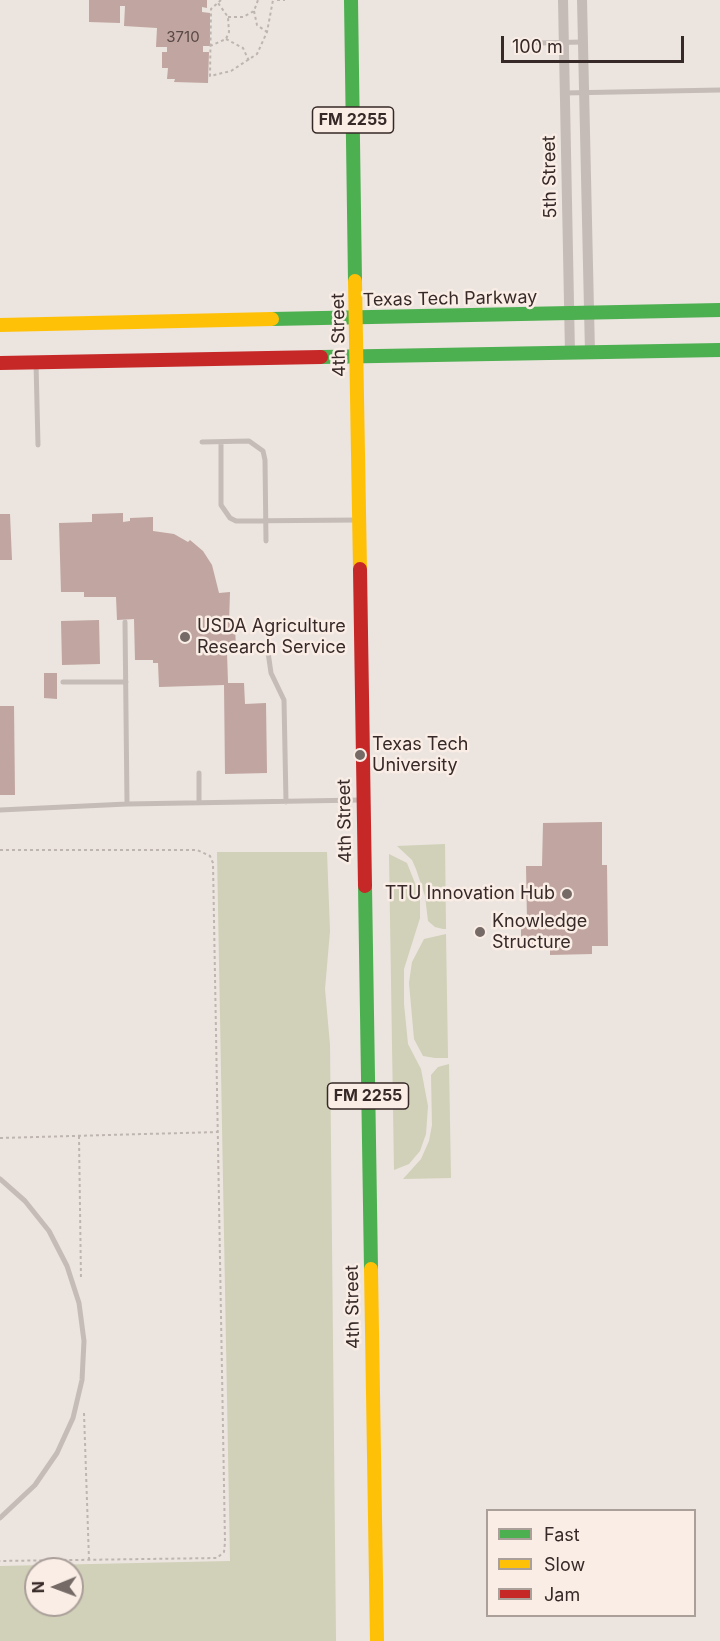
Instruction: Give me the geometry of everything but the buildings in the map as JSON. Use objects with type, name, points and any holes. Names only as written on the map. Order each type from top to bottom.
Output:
[{"type":"main road","name":"4th Street","points":[[351,0],[377,1641]]},
{"type":"main road","name":"Texas Tech Parkway","points":[[0,325],[720,310]]},
{"type":"main road","points":[[0,363],[720,350]]},
{"type":"street","name":"5th Street","points":[[563,0],[570,353]]},
{"type":"street","name":"5th Street","points":[[582,0],[590,353]]},
{"type":"lane","points":[[538,43],[583,42]]},
{"type":"lane","points":[[564,93],[720,90]]},
{"type":"lane","points":[[36,362],[38,445]]},
{"type":"lane","points":[[202,442],[249,441],[262,451],[265,460],[266,541]]},
{"type":"lane","points":[[221,442],[221,505],[225,513],[236,521],[359,520]]},
{"type":"lane","points":[[125,622],[127,804]]},
{"type":"lane","points":[[268,652],[271,673],[284,700],[286,801]]},
{"type":"lane","points":[[63,682],[126,682]]},
{"type":"lane","points":[[199,773],[199,803]]},
{"type":"lane","points":[[0,810],[127,804],[363,800]]},
{"type":"lane","points":[[0,1179],[25,1201],[49,1231],[68,1266],[77,1296],[84,1341],[82,1380],[73,1418],[57,1454],[34,1485],[0,1518]]},
{"type":"path","points":[[258,0],[254,11],[256,25],[267,32]]},
{"type":"path","points":[[210,46],[226,39],[231,24],[219,1],[211,9],[210,46],[210,76],[226,73],[249,61],[263,43],[275,0],[285,0]]},
{"type":"path","points":[[228,17],[243,17],[254,11]]},
{"type":"path","points":[[226,39],[243,48],[249,61]]},
{"type":"path","points":[[0,850],[197,850],[210,856],[214,873],[224,1552],[217,1558],[0,1561]]},
{"type":"path","points":[[0,1138],[218,1132]]},
{"type":"path","points":[[77,1296],[81,1275],[79,1136]]},
{"type":"path","points":[[84,1404],[89,1560]]},
{"type":"green space","points":[[445,844],[446,929],[443,929],[435,927],[428,921],[425,896],[416,869],[412,860],[397,846]]},
{"type":"green space","points":[[217,852],[327,852],[330,931],[325,989],[330,1045],[336,1641],[0,1641],[0,1566],[24,1565],[24,1617],[84,1617],[84,1564],[230,1561]]},
{"type":"green space","points":[[389,854],[407,863],[420,896],[420,918],[404,969],[404,1004],[408,1044],[421,1069],[428,1106],[426,1134],[420,1151],[409,1164],[394,1170]]},
{"type":"green space","points":[[446,934],[448,1058],[435,1058],[423,1056],[414,1039],[409,983],[412,962],[424,939]]},
{"type":"green space","points":[[449,1064],[451,1178],[403,1179],[421,1159],[429,1141],[432,1125],[431,1075],[438,1067]]},
{"type":"traffic: fast","points":[[351,0],[355,281]]},
{"type":"traffic: fast","points":[[272,319],[720,310]]},
{"type":"traffic: fast","points":[[321,357],[720,350]]},
{"type":"traffic: fast","points":[[365,886],[371,1269]]},
{"type":"traffic: slow","points":[[355,281],[360,569]]},
{"type":"traffic: slow","points":[[0,325],[272,319]]},
{"type":"traffic: slow","points":[[371,1269],[377,1641]]},
{"type":"traffic: jam","points":[[0,363],[321,357]]},
{"type":"traffic: jam","points":[[360,569],[365,886]]},
{"type":"place","name":"USDA Agriculture Research Service","points":[[185,637]]},
{"type":"place","name":"Texas Tech University","points":[[360,755]]},
{"type":"place","name":"TTU Innovation Hub","points":[[567,894]]},
{"type":"place","name":"Knowledge Structure","points":[[480,932]]}]
